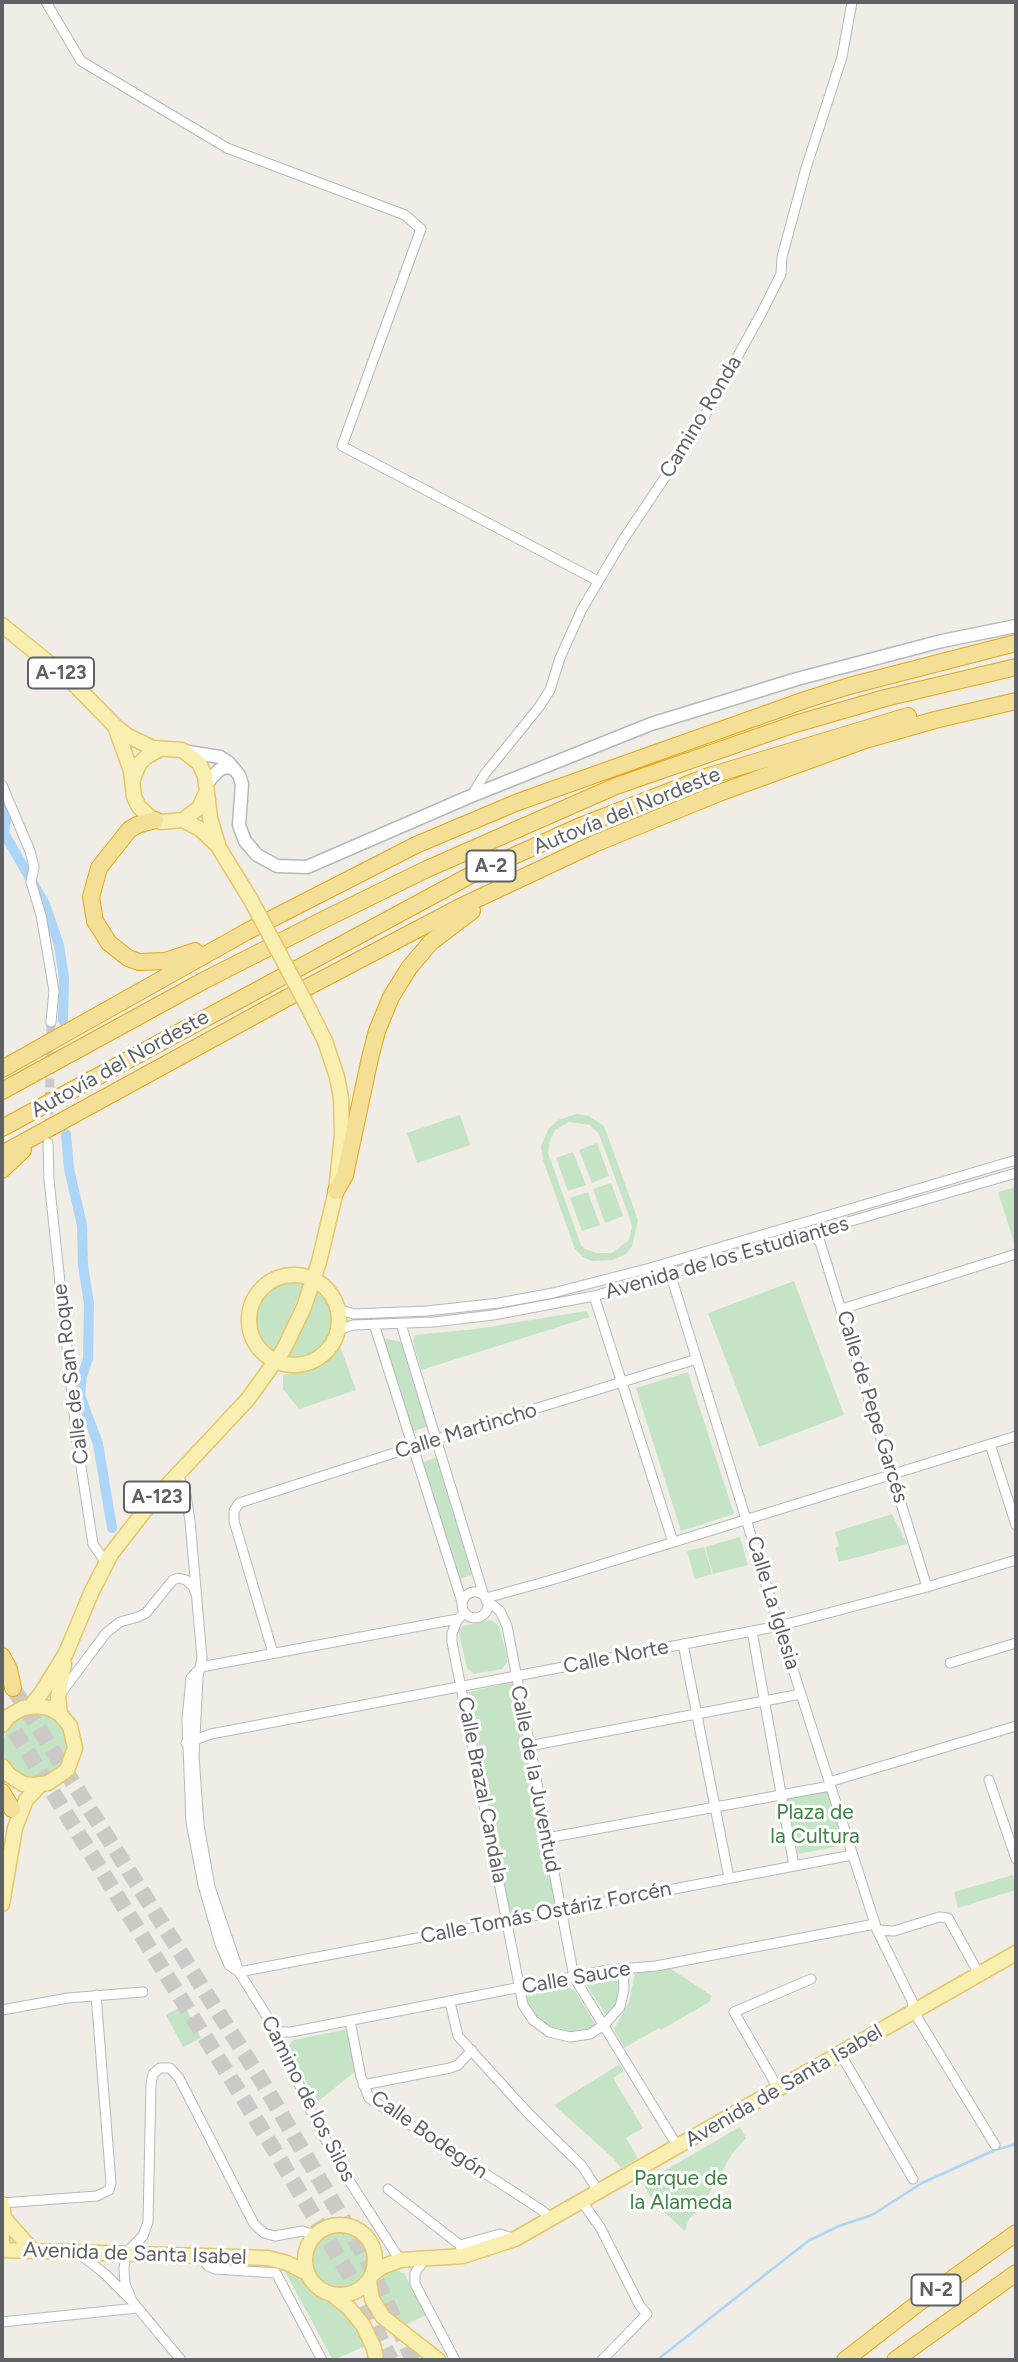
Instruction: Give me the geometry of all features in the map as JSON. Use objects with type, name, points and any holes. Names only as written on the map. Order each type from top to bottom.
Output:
[{"type":"highway","points":[[2,1069],[246,932],[360,873],[518,802],[714,731],[849,686],[1016,643]]},
{"type":"highway","points":[[714,731],[850,693],[1016,656]]},
{"type":"highway","name":"Autovía del Nordeste","points":[[2,1091],[203,981],[353,905],[440,863],[616,786],[795,724],[885,698],[1016,667]]},
{"type":"highway","name":"Autovía del Nordeste","points":[[2,1128],[457,883],[578,827],[736,768],[924,712],[1016,690]]},
{"type":"highway","points":[[2,1154],[285,999],[531,872],[654,818],[865,740],[1016,701]]},
{"type":"highway","points":[[768,775],[934,729],[1016,710]]},
{"type":"highway","points":[[155,820],[129,830],[107,856],[94,882],[92,910],[100,932],[108,943],[128,958],[149,963],[177,958],[230,934],[246,932]]},
{"type":"highway","points":[[336,1191],[345,1175],[377,1031],[399,982],[419,956],[445,930],[469,913],[510,891],[531,872]]},
{"type":"highway","points":[[2,1056],[68,1030]]},
{"type":"highway","points":[[2,1170],[30,1143],[72,1115]]},
{"type":"highway","points":[[2,1656],[9,1669],[13,1688],[2,1673]]},
{"type":"highway","points":[[2,1792],[12,1809]]},
{"type":"highway","name":"N-2","points":[[845,2360],[1016,2233]]},
{"type":"highway","name":"N-2","points":[[895,2360],[1016,2273]]},
{"type":"main road","name":"A-123","points":[[2,625],[71,681],[115,726],[138,742],[160,749],[182,750],[199,763],[219,848],[251,900],[310,1011],[331,1057],[341,1098],[342,1135],[336,1191],[314,1278],[298,1321],[276,1361],[227,1424],[143,1513],[106,1563],[66,1653],[42,1692],[31,1706],[16,1711],[2,1725]]},
{"type":"main road","points":[[182,750],[220,757],[239,775],[242,784],[239,816],[245,842],[262,859],[285,868],[315,865],[471,796],[651,724],[797,679],[942,641],[1016,626]]},
{"type":"main road","name":"A-123","points":[[115,726],[126,753],[134,797],[139,807],[155,820]]},
{"type":"main road","points":[[132,780],[139,764],[160,749]]},
{"type":"main road","points":[[155,820],[169,823],[183,820],[199,807],[206,787],[219,770],[233,768]]},
{"type":"main road","name":"A-123","points":[[183,820],[200,830],[219,848]]},
{"type":"main road","points":[[296,1275],[314,1278],[330,1293],[338,1309],[338,1330],[328,1349],[314,1360],[295,1365],[276,1361],[266,1356],[252,1336],[249,1315],[254,1301],[268,1283],[281,1277],[296,1275]]},
{"type":"main road","name":"A-123","points":[[2,1904],[15,1828],[26,1800],[40,1785],[62,1776],[74,1756],[74,1733],[60,1714],[58,1697],[66,1653]]},
{"type":"main road","points":[[31,1706],[43,1706],[60,1714]]},
{"type":"main road","name":"A-123","points":[[3,1769],[23,1784],[40,1785]]},
{"type":"main road","name":"A-123","points":[[3,1769],[15,1828]]},
{"type":"main road","name":"Avenida de Santa Isabel","points":[[371,2278],[382,2267],[400,2260],[425,2259],[515,2239],[1016,1953]]},
{"type":"main road","points":[[2,2203],[2,2250]]},
{"type":"main road","points":[[376,2360],[374,2348],[363,2325],[349,2308],[333,2295],[320,2290],[307,2273],[304,2264],[306,2249],[315,2235],[327,2227],[347,2225],[365,2235],[373,2247],[376,2260],[371,2278],[372,2299],[383,2317],[438,2360]]},
{"type":"main road","points":[[3,2228],[33,2251]]},
{"type":"main road","name":"Avenida de Santa Isabel","points":[[373,2247],[400,2260]]},
{"type":"main road","name":"Avenida de Santa Isabel","points":[[268,2258],[306,2249]]},
{"type":"main road","name":"Avenida de Santa Isabel","points":[[2,2250],[268,2258],[287,2263],[307,2273]]},
{"type":"main road","points":[[333,2295],[353,2293],[371,2278]]},
{"type":"street","points":[[46,2],[81,61],[227,148],[405,215],[421,229],[342,446],[598,580]]},
{"type":"street","name":"Camino Ronda","points":[[471,796],[484,775],[550,690],[560,658],[598,580],[698,428],[761,314],[780,274],[782,257],[806,168],[842,57],[852,2]]},
{"type":"street","points":[[2,785],[34,867],[31,882],[41,915],[54,991],[51,1022]]},
{"type":"street","name":"Calle de San Roque","points":[[48,1143],[49,1180],[77,1441],[93,1544],[106,1563]]},
{"type":"street","name":"Avenida de los Estudiantes","points":[[338,1309],[354,1314],[445,1309],[552,1293],[667,1263],[1016,1160]]},
{"type":"street","name":"Avenida de los Estudiantes","points":[[338,1330],[349,1325],[434,1322],[527,1310],[594,1296],[1016,1173]]},
{"type":"street","name":"Calle de Pepe Garcés","points":[[810,1233],[820,1242],[928,1587]]},
{"type":"street","points":[[842,1309],[1016,1254]]},
{"type":"street","name":"Calle La Iglesia","points":[[667,1263],[779,1626],[876,1927],[913,2003],[914,2011],[995,2145]]},
{"type":"street","points":[[594,1296],[673,1542]]},
{"type":"street","points":[[434,1322],[445,1309]]},
{"type":"street","points":[[374,1324],[462,1602],[461,1616],[452,1633],[441,1622]]},
{"type":"street","name":"Calle de la Juventud","points":[[401,1324],[486,1598],[505,1620],[574,1977],[678,2147]]},
{"type":"street","name":"Calle Martincho","points":[[273,1653],[234,1521],[233,1514],[237,1506],[249,1499],[697,1359]]},
{"type":"street","points":[[486,1598],[511,1593],[1016,1436]]},
{"type":"street","points":[[990,1444],[1016,1525]]},
{"type":"street","name":"Camino de los Silos","points":[[178,1475],[187,1501],[202,1658],[195,1726],[190,1741]]},
{"type":"street","name":"Calle Norte","points":[[190,1741],[211,1734],[779,1626],[928,1587],[1016,1560]]},
{"type":"street","points":[[58,1697],[106,1633],[120,1622],[146,1613],[173,1580],[186,1580],[195,1592]]},
{"type":"street","points":[[201,1667],[461,1616],[480,1617],[487,1609],[486,1598],[478,1592],[471,1592],[462,1602]]},
{"type":"street","points":[[752,1631],[794,1866]]},
{"type":"street","name":"Calle Brazal Candala","points":[[452,1633],[521,2000],[526,2011],[538,2024],[549,2032],[564,2037],[580,2037],[604,2025]]},
{"type":"street","points":[[950,1662],[1016,1643]]},
{"type":"street","points":[[683,1644],[729,1878]]},
{"type":"street","name":"Camino de los Silos","points":[[201,1667],[192,1676],[190,1687],[191,1822],[203,1885],[226,1960],[239,1972],[276,2032],[316,2122],[343,2172],[400,2260]]},
{"type":"street","points":[[529,1746],[801,1694]]},
{"type":"street","points":[[195,1726],[211,1734]]},
{"type":"street","points":[[547,1838],[781,1796],[829,1784],[1016,1726]]},
{"type":"street","points":[[989,1780],[1016,1859]]},
{"type":"street","name":"Calle Tomás Ostáriz Forcén","points":[[239,1972],[852,1855]]},
{"type":"street","points":[[884,1943],[894,1931],[939,1917],[948,1918],[979,1974]]},
{"type":"street","name":"Calle Sauce","points":[[276,2032],[350,2021],[623,1968],[656,1966],[876,1927],[894,1931]]},
{"type":"street","points":[[604,2025],[621,2003],[623,1968]]},
{"type":"street","points":[[778,2088],[734,2012],[811,1979]]},
{"type":"street","points":[[2,2010],[96,1995],[143,1992]]},
{"type":"street","points":[[2,2203],[97,2196],[109,2190],[111,2183],[96,1995]]},
{"type":"street","points":[[450,2001],[457,2034],[528,2113],[582,2166],[599,2192]]},
{"type":"street","name":"Calle Bodegón","points":[[350,2021],[363,2085],[370,2099],[543,2211],[551,2220]]},
{"type":"street","points":[[363,2085],[450,2068],[458,2065],[472,2050]]},
{"type":"street","points":[[841,2053],[913,2179]]},
{"type":"street","points":[[134,2305],[124,2277],[127,2253],[143,2236],[149,2213],[151,2079],[156,2071],[170,2068],[178,2078],[254,2224],[275,2236],[302,2231],[315,2235]]},
{"type":"street","points":[[388,2189],[461,2250]]},
{"type":"street","points":[[582,2202],[600,2227],[640,2306],[647,2314],[602,2360]]},
{"type":"street","points":[[77,2252],[104,2273],[181,2360]]},
{"type":"street","points":[[201,2256],[208,2266],[215,2269],[276,2273],[322,2360]]},
{"type":"street","points":[[425,2259],[415,2273],[415,2284],[455,2360]]},
{"type":"street","points":[[2,2322],[134,2305]]},
{"type":"green space","points":[[577,1114],[589,1116],[604,1126],[638,1220],[632,1246],[626,1254],[613,1260],[592,1261],[575,1249],[543,1160],[541,1146],[549,1128],[558,1120]],"holes":[[[569,1122],[590,1125],[599,1134],[632,1227],[629,1240],[612,1253],[597,1253],[581,1245],[548,1153],[555,1130]]]},
{"type":"green space","points":[[460,1115],[470,1145],[417,1163],[407,1133]]},
{"type":"green space","points":[[597,1143],[609,1176],[592,1183],[579,1150]]},
{"type":"green space","points":[[573,1152],[586,1185],[568,1191],[556,1158]]},
{"type":"green space","points":[[611,1183],[623,1216],[605,1223],[593,1189]]},
{"type":"green space","points":[[1016,1187],[1016,1249],[998,1192]]},
{"type":"green space","points":[[588,1192],[600,1225],[582,1231],[570,1198]]},
{"type":"green space","points":[[287,1280],[304,1283],[283,1334],[270,1353],[255,1334],[255,1308],[267,1289]]},
{"type":"green space","points":[[794,1281],[844,1415],[759,1447],[708,1313]]},
{"type":"green space","points":[[318,1289],[326,1295],[334,1314],[330,1338],[311,1356],[287,1361],[286,1358]]},
{"type":"green space","points":[[586,1311],[590,1317],[421,1370],[413,1341],[415,1335],[476,1329]]},
{"type":"green space","points":[[378,1337],[406,1343],[432,1425],[408,1433]]},
{"type":"green space","points":[[340,1346],[356,1390],[299,1409],[283,1389],[283,1375],[323,1365]]},
{"type":"green space","points":[[688,1372],[734,1514],[681,1531],[636,1388]]},
{"type":"green space","points":[[438,1457],[475,1574],[457,1580],[420,1463]]},
{"type":"green space","points":[[892,1514],[907,1544],[839,1562],[835,1548],[839,1546],[835,1532]]},
{"type":"green space","points":[[740,1537],[748,1565],[713,1574],[705,1547]]},
{"type":"green space","points":[[704,1547],[712,1574],[695,1579],[687,1551]]},
{"type":"green space","points":[[491,1620],[499,1626],[508,1661],[502,1669],[474,1674],[467,1668],[458,1630],[463,1626]]},
{"type":"green space","points":[[512,1682],[547,1838],[557,1907],[510,1915],[469,1692]]},
{"type":"green space","points":[[29,1714],[41,1714],[58,1723],[65,1734],[65,1758],[58,1769],[41,1778],[29,1778],[17,1773],[8,1764],[3,1752],[3,1740],[8,1728],[17,1719]]},
{"type":"green space","name":"Plaza de la Cultura","points":[[828,1791],[845,1845],[798,1854],[787,1798]]},
{"type":"green space","points":[[1013,1875],[1016,1890],[958,1908],[954,1892]]},
{"type":"green space","points":[[671,1969],[712,1996],[709,2002],[624,2048],[614,2029],[629,2002],[635,1973]]},
{"type":"green space","points":[[616,1978],[620,1984],[617,2001],[606,2015],[587,1985]]},
{"type":"green space","points":[[568,1987],[575,1991],[594,2022],[595,2026],[592,2028],[569,2033],[555,2030],[537,2019],[525,1999],[529,1995]]},
{"type":"green space","points":[[184,2005],[201,2038],[183,2047],[166,2015]]},
{"type":"green space","points":[[348,2029],[356,2071],[316,2103],[289,2046],[293,2040]]},
{"type":"green space","points":[[620,2064],[624,2071],[613,2078],[643,2128],[626,2138],[638,2158],[621,2168],[554,2105]]},
{"type":"green space","name":"Parque de la Alameda","points":[[740,2127],[746,2138],[732,2154],[700,2209],[689,2219],[685,2231],[653,2202],[643,2183]]},
{"type":"green space","points":[[335,2232],[347,2232],[357,2236],[365,2244],[369,2260],[365,2276],[357,2284],[347,2288],[335,2288],[325,2284],[317,2276],[313,2266],[313,2254],[317,2244],[325,2236]]},
{"type":"green space","points":[[284,2270],[300,2276],[319,2295],[333,2303],[354,2322],[366,2346],[333,2360]]},
{"type":"green space","points":[[392,2270],[404,2273],[426,2315],[405,2325],[389,2313],[379,2298],[378,2289],[383,2276]]},
{"type":"waterway","points":[[2,808],[6,820],[4,833],[45,904],[59,945],[64,978],[63,1020]]},
{"type":"waterway","points":[[66,1134],[69,1169],[82,1225],[83,1265],[89,1304],[88,1359],[82,1376],[80,1395],[98,1444],[112,1528]]},
{"type":"waterway","points":[[657,2360],[808,2241],[839,2226],[872,2215],[922,2183],[995,2150],[1016,2144]]},
{"type":"tunnel","points":[[49,1128],[51,1022]]},
{"type":"tunnel","points":[[13,1688],[263,2083],[368,2262],[413,2360]]},
{"type":"tunnel","points":[[2,1711],[246,2103],[348,2273],[391,2360]]}]
